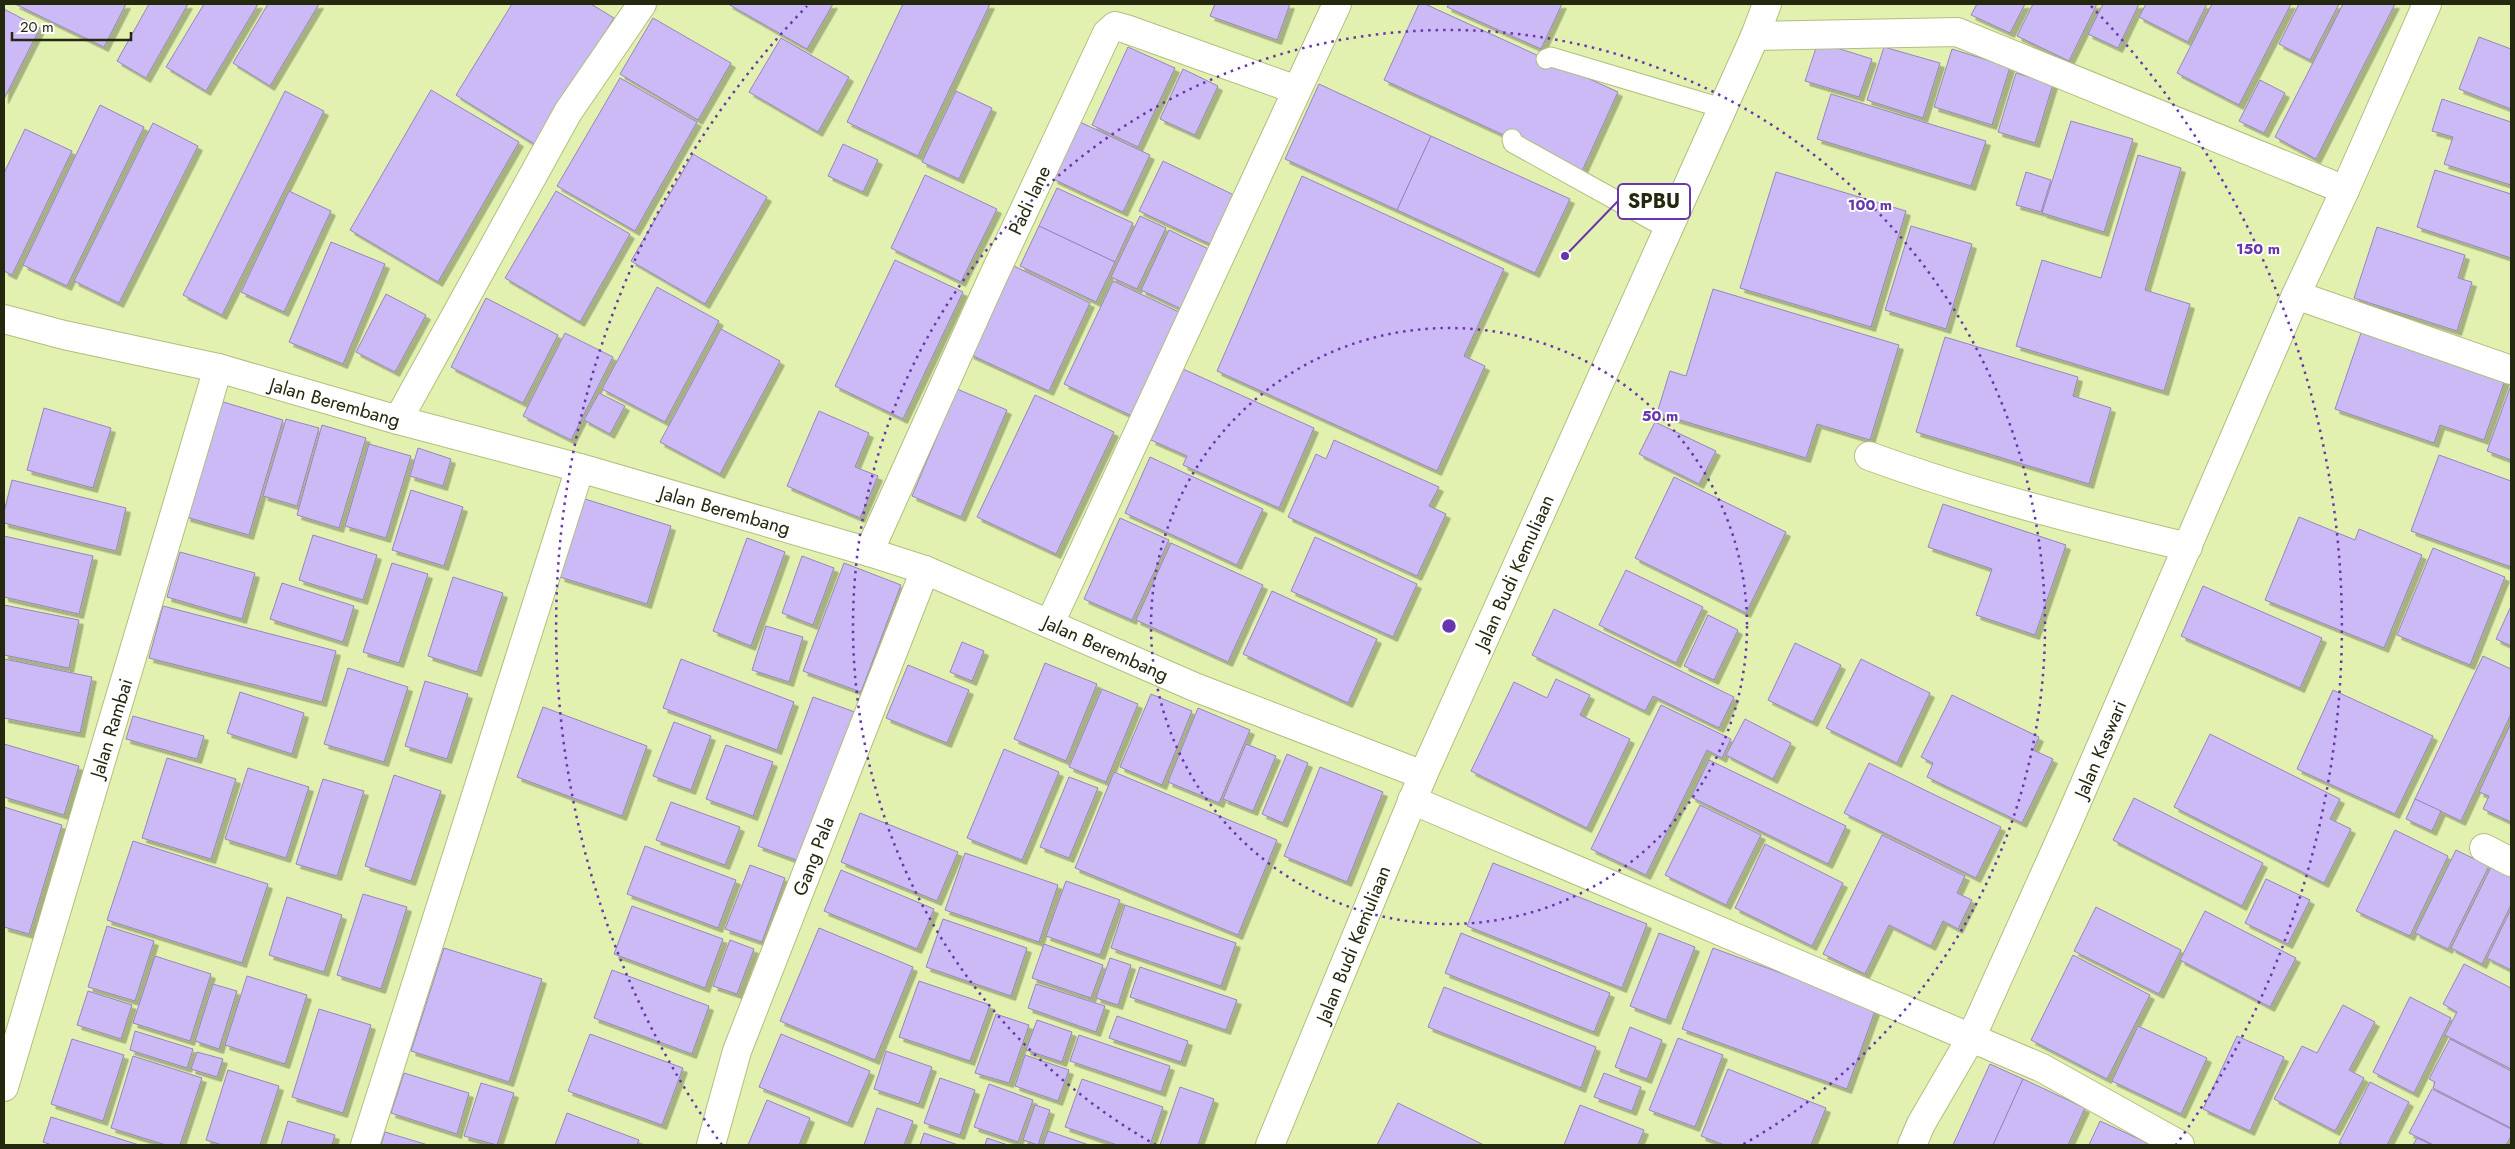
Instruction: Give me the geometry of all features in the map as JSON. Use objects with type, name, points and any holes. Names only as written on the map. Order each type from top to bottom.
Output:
[{"type":"street","points":[[1050,623],[1337,4]]},
{"type":"street","name":"Jalan Budi Kemuliaan","points":[[1270,1145],[1412,800],[1755,36],[1767,4]]},
{"type":"street","name":"Jalan Kaswari","points":[[1912,1145],[1921,1124],[1971,1038],[2070,818],[2296,295],[2345,190],[2426,4]]},
{"type":"street","points":[[398,420],[568,112],[630,7]]},
{"type":"street","name":"Padi lane","points":[[869,552],[992,279],[1107,33],[1115,26],[1126,29],[1297,90]]},
{"type":"street","points":[[1755,36],[1957,32],[2345,190]]},
{"type":"street","points":[[2296,295],[2511,370]]},
{"type":"street","name":"Jalan Berembang","points":[[4,319],[64,335],[218,368],[398,420],[580,468],[869,552],[925,570],[1197,688],[1423,775]]},
{"type":"street","name":"Jalan Rambai","points":[[4,1087],[218,368]]},
{"type":"street","points":[[1869,456],[1961,488],[2080,522],[2188,547]]},
{"type":"street","points":[[365,1145],[580,468]]},
{"type":"street","name":"Gang Pala","points":[[710,1145],[737,1051],[925,570]]},
{"type":"street","points":[[1412,800],[1683,917],[2042,1068],[2180,1145]]},
{"type":"street","points":[[2484,848],[2511,862]]},
{"type":"lane","points":[[1546,59],[1551,57],[1722,108]]},
{"type":"lane","points":[[1512,139],[1513,143],[1668,229]]},
{"type":"building","points":[[15,4],[126,4],[104,47]]},
{"type":"building","points":[[149,4],[188,4],[146,78],[117,61]]},
{"type":"building","points":[[204,4],[258,4],[206,91],[166,67]]},
{"type":"building","points":[[268,4],[319,4],[270,86],[233,63]]},
{"type":"building","points":[[512,4],[591,4],[614,18],[536,145],[456,95]]},
{"type":"building","points":[[728,4],[833,4],[807,49]]},
{"type":"building","points":[[903,4],[990,4],[918,156],[847,122]]},
{"type":"building","points":[[1215,4],[1290,4],[1277,40],[1210,16]]},
{"type":"building","points":[[1419,4],[1425,4],[1618,92],[1582,171],[1384,80]]},
{"type":"building","points":[[1449,4],[1562,4],[1541,49],[1447,7]]},
{"type":"building","points":[[1977,4],[2025,4],[2010,33],[1971,15]]},
{"type":"building","points":[[2033,4],[2097,4],[2069,61],[2017,36]]},
{"type":"building","points":[[2103,4],[2139,4],[2118,48],[2088,34]]},
{"type":"building","points":[[2146,4],[2207,4],[2188,42],[2139,17]]},
{"type":"building","points":[[2212,4],[2291,4],[2239,105],[2177,73]]},
{"type":"building","points":[[2299,4],[2339,4],[2310,60],[2279,44]]},
{"type":"building","points":[[2343,4],[2395,4],[2316,159],[2275,137]]},
{"type":"building","points":[[4,9],[40,28],[4,99]]},
{"type":"building","points":[[653,18],[731,63],[698,120],[620,74]]},
{"type":"building","points":[[2479,37],[2511,49],[2511,109],[2459,89]]},
{"type":"building","points":[[781,38],[849,77],[818,132],[749,92]]},
{"type":"building","points":[[1818,42],[1872,59],[1859,97],[1805,81]]},
{"type":"building","points":[[1128,47],[1175,68],[1138,147],[1092,125]]},
{"type":"building","points":[[1884,47],[1940,63],[1923,118],[1867,100]]},
{"type":"building","points":[[1952,49],[2010,67],[1992,125],[1934,107]]},
{"type":"building","points":[[1183,69],[1218,86],[1195,135],[1160,119]]},
{"type":"building","points":[[2016,73],[2053,84],[2035,143],[1998,132]]},
{"type":"building","points":[[620,78],[697,122],[635,231],[557,186]]},
{"type":"building","points":[[2260,80],[2285,93],[2264,133],[2239,121]]},
{"type":"building","points":[[1319,84],[1431,136],[1397,210],[1285,159]]},
{"type":"building","points":[[431,90],[519,142],[438,282],[350,230]]},
{"type":"building","points":[[285,91],[324,111],[222,315],[183,295]]},
{"type":"building","points":[[956,91],[992,108],[959,179],[922,162]]},
{"type":"building","points":[[1831,94],[1986,141],[1971,186],[1817,139]]},
{"type":"building","points":[[2442,99],[2511,122],[2511,185],[2444,164],[2453,137],[2432,131]]},
{"type":"building","points":[[100,105],[144,127],[67,286],[23,265]]},
{"type":"building","points":[[2071,121],[2133,139],[2104,232],[2042,213]]},
{"type":"building","points":[[1080,122],[1150,155],[1123,212],[1053,179]]},
{"type":"building","points":[[153,123],[198,146],[119,303],[74,281]]},
{"type":"building","points":[[25,129],[72,151],[12,275],[4,271],[4,173]]},
{"type":"building","points":[[1431,136],[1570,199],[1535,273],[1397,210]]},
{"type":"building","points":[[843,144],[878,160],[863,192],[828,176]]},
{"type":"building","points":[[693,154],[767,197],[705,304],[631,261]]},
{"type":"building","points":[[2138,155],[2181,168],[2145,290],[2190,304],[2164,391],[2016,346],[2042,260],[2101,278]]},
{"type":"building","points":[[1163,161],[1234,195],[1210,244],[1139,211]]},
{"type":"building","points":[[2435,170],[2511,194],[2511,258],[2417,227]]},
{"type":"building","points":[[1776,172],[1906,211],[1871,327],[1740,288]]},
{"type":"building","points":[[2026,172],[2051,180],[2041,212],[2016,205]]},
{"type":"building","points":[[925,175],[997,209],[961,282],[891,248]]},
{"type":"building","points":[[1302,176],[1504,269],[1464,356],[1485,366],[1437,471],[1217,371]]},
{"type":"building","points":[[1057,188],[1133,223],[1115,262],[1039,226]]},
{"type":"building","points":[[289,191],[331,211],[284,312],[241,292]]},
{"type":"building","points":[[556,191],[630,234],[580,322],[505,278]]},
{"type":"building","points":[[1140,216],[1166,228],[1137,289],[1111,277]]},
{"type":"building","points":[[1039,226],[1115,262],[1096,302],[1020,266]]},
{"type":"building","points":[[1911,226],[1972,244],[1946,329],[1885,310]]},
{"type":"building","points":[[2377,227],[2465,255],[2458,278],[2472,282],[2457,331],[2354,298]]},
{"type":"building","points":[[1169,230],[1219,254],[1190,313],[1141,290]]},
{"type":"building","points":[[331,242],[385,264],[343,364],[289,342]]},
{"type":"building","points":[[895,260],[963,292],[903,419],[835,386]]},
{"type":"building","points":[[1012,265],[1090,303],[1049,391],[969,354]]},
{"type":"building","points":[[1113,281],[1181,313],[1132,416],[1064,384]]},
{"type":"building","points":[[657,287],[719,321],[665,422],[602,389]]},
{"type":"building","points":[[1713,289],[1899,345],[1870,440],[1817,424],[1806,458],[1657,413],[1670,371],[1686,376]]},
{"type":"building","points":[[386,294],[426,315],[395,372],[356,352]]},
{"type":"building","points":[[486,298],[558,335],[523,403],[451,367]]},
{"type":"building","points":[[721,329],[780,361],[720,474],[660,442]]},
{"type":"building","points":[[2362,330],[2505,380],[2484,440],[2440,425],[2434,443],[2335,409]]},
{"type":"building","points":[[565,333],[613,357],[571,440],[523,416]]},
{"type":"building","points":[[1945,337],[2078,377],[2073,396],[2111,408],[2089,484],[1916,432]]},
{"type":"building","points":[[1183,369],[1314,428],[1279,508],[1183,465],[1187,456],[1151,440]]},
{"type":"building","points":[[2511,385],[2511,460],[2487,451]]},
{"type":"building","points":[[957,389],[1007,410],[961,517],[912,496]]},
{"type":"building","points":[[599,393],[625,406],[610,434],[584,420]]},
{"type":"building","points":[[1035,395],[1114,432],[1056,554],[977,517]]},
{"type":"building","points":[[220,401],[283,420],[249,535],[186,517]]},
{"type":"building","points":[[44,408],[111,428],[93,488],[27,470]]},
{"type":"building","points":[[819,411],[869,433],[855,467],[878,476],[860,518],[787,486]]},
{"type":"building","points":[[286,419],[319,428],[297,506],[263,496]]},
{"type":"building","points":[[1655,422],[1716,451],[1699,484],[1639,454]]},
{"type":"building","points":[[322,425],[366,438],[339,528],[297,515]]},
{"type":"building","points":[[1334,440],[1439,487],[1429,506],[1446,514],[1417,576],[1288,517],[1316,454],[1326,459]]},
{"type":"building","points":[[369,444],[411,456],[386,538],[345,526]]},
{"type":"building","points":[[418,448],[451,459],[443,486],[410,476]]},
{"type":"building","points":[[2439,455],[2511,481],[2511,567],[2411,531]]},
{"type":"building","points":[[1150,457],[1263,509],[1237,565],[1125,513]]},
{"type":"building","points":[[1674,477],[1786,532],[1746,613],[1635,558]]},
{"type":"building","points":[[12,480],[126,508],[116,551],[4,523],[4,512]]},
{"type":"building","points":[[411,490],[463,507],[444,566],[392,550]]},
{"type":"building","points":[[585,499],[671,526],[647,604],[560,577]]},
{"type":"building","points":[[1943,504],[2066,545],[2035,635],[1976,615],[1992,569],[1928,547]]},
{"type":"building","points":[[2299,517],[2355,540],[2359,529],[2422,555],[2384,648],[2265,600]]},
{"type":"building","points":[[1120,518],[1169,540],[1132,620],[1084,599]]},
{"type":"building","points":[[313,535],[377,555],[363,600],[299,580]]},
{"type":"building","points":[[4,536],[93,556],[79,614],[4,597]]},
{"type":"building","points":[[1315,537],[1417,584],[1393,637],[1291,591]]},
{"type":"building","points":[[747,538],[785,552],[751,646],[713,631]]},
{"type":"building","points":[[1171,543],[1263,585],[1228,662],[1136,620]]},
{"type":"building","points":[[2433,548],[2505,577],[2470,665],[2397,635]]},
{"type":"building","points":[[180,552],[255,573],[242,619],[167,597]]},
{"type":"building","points":[[802,556],[834,568],[813,625],[782,613]]},
{"type":"building","points":[[392,563],[428,574],[399,663],[363,652]]},
{"type":"building","points":[[844,563],[901,585],[861,692],[803,671]]},
{"type":"building","points":[[1626,570],[1703,607],[1676,663],[1599,625]]},
{"type":"building","points":[[453,577],[503,593],[477,672],[428,656]]},
{"type":"building","points":[[282,583],[354,606],[343,642],[270,619]]},
{"type":"building","points":[[2203,586],[2322,638],[2300,688],[2181,636]]},
{"type":"building","points":[[1272,591],[1377,639],[1348,703],[1243,654]]},
{"type":"building","points":[[4,605],[79,620],[69,668],[4,655]]},
{"type":"building","points":[[163,606],[336,651],[322,702],[149,658]]},
{"type":"building","points":[[2511,606],[2511,646],[2496,639]]},
{"type":"building","points":[[1554,609],[1734,697],[1719,728],[1653,696],[1645,711],[1532,655]]},
{"type":"building","points":[[1708,615],[1738,630],[1714,680],[1684,666]]},
{"type":"building","points":[[766,626],[803,637],[789,682],[752,670]]},
{"type":"building","points":[[962,642],[984,651],[972,681],[950,672]]},
{"type":"building","points":[[1795,643],[1841,665],[1813,722],[1768,700]]},
{"type":"building","points":[[2483,656],[2511,669],[2511,714],[2461,821],[2415,799]]},
{"type":"building","points":[[4,659],[92,677],[80,733],[4,718]]},
{"type":"building","points":[[681,659],[794,702],[777,750],[663,708]]},
{"type":"building","points":[[1861,659],[1930,693],[1897,763],[1826,728]]},
{"type":"building","points":[[1045,663],[1097,684],[1066,761],[1014,739]]},
{"type":"building","points":[[908,665],[969,690],[947,743],[886,718]]},
{"type":"building","points":[[348,668],[408,687],[384,762],[324,744]]},
{"type":"building","points":[[1556,679],[1590,695],[1580,715],[1630,739],[1587,828],[1471,771],[1514,682],[1547,698]]},
{"type":"building","points":[[425,681],[468,694],[447,759],[405,746]]},
{"type":"building","points":[[1102,689],[1138,704],[1106,782],[1069,767]]},
{"type":"building","points":[[2333,690],[2433,736],[2395,814],[2297,769]]},
{"type":"building","points":[[240,692],[304,713],[292,754],[227,733]]},
{"type":"building","points":[[1151,694],[1192,711],[1162,785],[1120,767]]},
{"type":"building","points":[[1952,695],[2039,737],[2033,750],[2053,759],[2022,823],[1927,777],[1933,763],[1921,757]]},
{"type":"building","points":[[813,697],[855,712],[799,861],[758,846]]},
{"type":"building","points":[[1661,705],[1731,739],[1722,758],[1707,750],[1646,875],[1591,849]]},
{"type":"building","points":[[543,707],[647,746],[622,816],[517,777]]},
{"type":"building","points":[[1198,708],[1250,730],[1219,803],[1168,782]]},
{"type":"building","points":[[133,716],[204,736],[197,759],[126,739]]},
{"type":"building","points":[[1745,719],[1791,743],[1773,779],[1726,755]]},
{"type":"building","points":[[674,722],[711,736],[691,790],[653,776]]},
{"type":"building","points":[[2511,723],[2511,822],[2483,809],[2489,796],[2479,792]]},
{"type":"building","points":[[2210,734],[2340,799],[2330,819],[2351,829],[2324,883],[2174,807]]},
{"type":"building","points":[[4,744],[79,766],[64,815],[4,797]]},
{"type":"building","points":[[1246,744],[1276,756],[1253,811],[1223,799]]},
{"type":"building","points":[[726,745],[773,762],[753,816],[706,799]]},
{"type":"building","points":[[1004,749],[1059,772],[1022,860],[967,838]]},
{"type":"building","points":[[1287,754],[1308,763],[1283,823],[1262,814]]},
{"type":"building","points":[[167,758],[236,779],[211,859],[142,838]]},
{"type":"building","points":[[1709,760],[1846,826],[1828,864],[1691,797]]},
{"type":"building","points":[[1869,763],[2001,827],[1976,878],[1844,813]]},
{"type":"building","points":[[1320,767],[1383,792],[1347,882],[1284,856]]},
{"type":"building","points":[[248,768],[309,787],[286,858],[225,839]]},
{"type":"building","points":[[1114,772],[1277,840],[1238,935],[1075,868]]},
{"type":"building","points":[[394,775],[441,791],[411,881],[365,866]]},
{"type":"building","points":[[1069,777],[1098,788],[1069,858],[1040,847]]},
{"type":"building","points":[[323,779],[364,791],[337,876],[296,864]]},
{"type":"building","points":[[2134,798],[2263,863],[2242,906],[2113,840]]},
{"type":"building","points":[[2415,799],[2441,811],[2432,831],[2406,819]]},
{"type":"building","points":[[671,802],[740,827],[725,865],[656,840]]},
{"type":"building","points":[[1700,805],[1761,835],[1726,905],[1665,875]]},
{"type":"building","points":[[4,807],[62,825],[29,934],[4,927]]},
{"type":"building","points":[[860,813],[958,852],[937,901],[841,862]]},
{"type":"building","points":[[2395,830],[2448,856],[2410,936],[2356,911]]},
{"type":"building","points":[[1882,835],[1965,876],[1957,893],[1972,900],[1958,929],[1943,921],[1931,946],[1889,925],[1865,974],[1823,954]]},
{"type":"building","points":[[133,841],[268,884],[242,963],[107,920]]},
{"type":"building","points":[[1765,844],[1843,883],[1812,946],[1735,908]]},
{"type":"building","points":[[645,846],[736,880],[718,928],[627,894]]},
{"type":"building","points":[[2456,850],[2489,866],[2448,949],[2415,933]]},
{"type":"building","points":[[965,853],[1058,885],[1039,942],[945,910]]},
{"type":"building","points":[[1493,863],[1647,924],[1622,988],[1467,926]]},
{"type":"building","points":[[2493,863],[2511,872],[2511,905],[2482,964],[2451,948]]},
{"type":"building","points":[[750,865],[785,878],[762,942],[725,929]]},
{"type":"building","points":[[841,870],[934,909],[917,949],[824,911]]},
{"type":"building","points":[[2266,879],[2310,900],[2288,944],[2245,923]]},
{"type":"building","points":[[1066,881],[1120,900],[1100,955],[1046,936]]},
{"type":"building","points":[[363,894],[407,907],[381,989],[337,975]]},
{"type":"building","points":[[287,897],[342,915],[324,972],[269,955]]},
{"type":"building","points":[[1125,905],[1236,943],[1221,986],[1111,948]]},
{"type":"building","points":[[632,906],[723,939],[705,988],[614,954]]},
{"type":"building","points":[[2096,907],[2181,950],[2159,994],[2074,951]]},
{"type":"building","points":[[2511,909],[2511,970],[2487,958]]},
{"type":"building","points":[[2205,911],[2296,958],[2270,1007],[2180,960]]},
{"type":"building","points":[[943,919],[1027,948],[1011,996],[926,967]]},
{"type":"building","points":[[107,926],[154,941],[135,1001],[88,987]]},
{"type":"building","points":[[819,928],[913,967],[875,1060],[780,1021]]},
{"type":"building","points":[[1461,933],[1610,993],[1594,1032],[1445,973]]},
{"type":"building","points":[[1659,933],[1695,947],[1666,1020],[1630,1006]]},
{"type":"building","points":[[730,940],[754,949],[737,994],[713,986]]},
{"type":"building","points":[[1044,944],[1103,965],[1091,998],[1032,978]]},
{"type":"building","points":[[444,948],[542,979],[509,1082],[411,1051]]},
{"type":"building","points":[[1713,948],[1876,1008],[1847,1089],[1682,1029]]},
{"type":"building","points":[[2073,955],[2150,995],[2107,1079],[2031,1040]]},
{"type":"building","points":[[155,956],[211,974],[190,1041],[133,1023]]},
{"type":"building","points":[[1110,958],[1131,965],[1118,1005],[1096,998]]},
{"type":"building","points":[[2464,964],[2511,988],[2511,1069],[2445,1035],[2457,1012],[2443,1004]]},
{"type":"building","points":[[1140,967],[1237,1000],[1226,1030],[1130,997]]},
{"type":"building","points":[[612,970],[709,1006],[692,1054],[594,1018]]},
{"type":"building","points":[[247,976],[307,995],[285,1064],[225,1045]]},
{"type":"building","points":[[919,981],[990,1005],[970,1061],[899,1037]]},
{"type":"building","points":[[213,984],[237,991],[219,1049],[195,1041]]},
{"type":"building","points":[[1036,984],[1105,1006],[1096,1032],[1028,1008]]},
{"type":"building","points":[[1444,987],[1596,1047],[1581,1088],[1428,1027]]},
{"type":"building","points":[[88,991],[132,1005],[121,1039],[77,1025]]},
{"type":"building","points":[[2410,997],[2451,1018],[2414,1093],[2373,1072]]},
{"type":"building","points":[[2343,1005],[2375,1022],[2349,1070],[2364,1078],[2335,1131],[2274,1099],[2302,1046],[2317,1053]]},
{"type":"building","points":[[319,1009],[371,1025],[343,1113],[292,1097]]},
{"type":"building","points":[[996,1014],[1029,1025],[1009,1083],[975,1073]]},
{"type":"building","points":[[1117,1016],[1188,1041],[1181,1062],[1109,1038]]},
{"type":"building","points":[[1037,1020],[1072,1032],[1062,1062],[1026,1050]]},
{"type":"building","points":[[2138,1026],[2207,1058],[2181,1114],[2112,1081]]},
{"type":"building","points":[[1630,1027],[1662,1040],[1647,1079],[1615,1067]]},
{"type":"building","points":[[135,1031],[193,1049],[187,1068],[130,1050]]},
{"type":"building","points":[[590,1034],[683,1068],[662,1125],[568,1091]]},
{"type":"building","points":[[781,1034],[870,1071],[848,1123],[759,1087]]},
{"type":"building","points":[[1079,1035],[1170,1066],[1161,1092],[1070,1061]]},
{"type":"building","points":[[2237,1036],[2284,1057],[2250,1131],[2203,1109]]},
{"type":"building","points":[[1678,1038],[1723,1055],[1695,1127],[1649,1110]]},
{"type":"building","points":[[72,1039],[124,1055],[103,1121],[51,1104]]},
{"type":"building","points":[[2450,1039],[2511,1071],[2511,1128],[2433,1088],[2435,1082],[2429,1079]]},
{"type":"building","points":[[886,1051],[932,1067],[919,1104],[874,1089]]},
{"type":"building","points":[[197,1052],[223,1059],[217,1077],[191,1069]]},
{"type":"building","points":[[1025,1055],[1069,1070],[1058,1101],[1015,1086]]},
{"type":"building","points":[[133,1056],[202,1078],[180,1145],[166,1145],[111,1128]]},
{"type":"building","points":[[1990,1064],[2023,1079],[1993,1145],[1953,1145]]},
{"type":"building","points":[[1728,1069],[1826,1108],[1811,1145],[1724,1145],[1701,1136]]},
{"type":"building","points":[[228,1070],[279,1086],[260,1145],[222,1145],[206,1140]]},
{"type":"building","points":[[404,1073],[469,1093],[457,1134],[391,1113]]},
{"type":"building","points":[[1604,1073],[1641,1087],[1632,1111],[1594,1097]]},
{"type":"building","points":[[940,1078],[975,1090],[960,1135],[924,1123]]},
{"type":"building","points":[[1082,1079],[1163,1107],[1150,1145],[1117,1145],[1065,1127]]},
{"type":"building","points":[[2023,1079],[2085,1108],[2068,1145],[1993,1145]]},
{"type":"building","points":[[2370,1082],[2409,1102],[2387,1145],[2344,1145],[2339,1143]]},
{"type":"building","points":[[481,1083],[514,1093],[497,1145],[464,1136]]},
{"type":"building","points":[[989,1084],[1033,1100],[1018,1142],[974,1127]]},
{"type":"building","points":[[1180,1087],[1214,1099],[1198,1145],[1160,1145]]},
{"type":"building","points":[[2432,1089],[2511,1129],[2511,1136],[2506,1145],[2434,1145],[2409,1133]]},
{"type":"building","points":[[767,1100],[810,1118],[799,1145],[748,1145]]},
{"type":"building","points":[[1398,1103],[1484,1145],[1377,1145]]},
{"type":"building","points":[[1035,1105],[1050,1110],[1038,1145],[1023,1140]]},
{"type":"building","points":[[1580,1105],[1644,1130],[1638,1145],[1564,1145]]},
{"type":"building","points":[[877,1108],[913,1121],[904,1145],[864,1145]]},
{"type":"building","points":[[567,1113],[639,1140],[637,1145],[555,1145]]},
{"type":"building","points":[[51,1117],[139,1145],[52,1145],[43,1142]]},
{"type":"building","points":[[288,1121],[335,1135],[332,1145],[281,1145]]},
{"type":"building","points":[[2100,1121],[2152,1145],[2089,1145]]},
{"type":"building","points":[[1048,1131],[1089,1145],[1043,1145]]},
{"type":"building","points":[[385,1132],[428,1145],[381,1145]]},
{"type":"building","points":[[924,1133],[958,1145],[920,1145]]},
{"type":"building","points":[[987,1138],[1008,1145],[985,1145]]},
{"type":"building","points":[[2417,1138],[2432,1145],[2413,1145]]},
{"type":"place","name":"SPBU","points":[[1565,256]]}]
